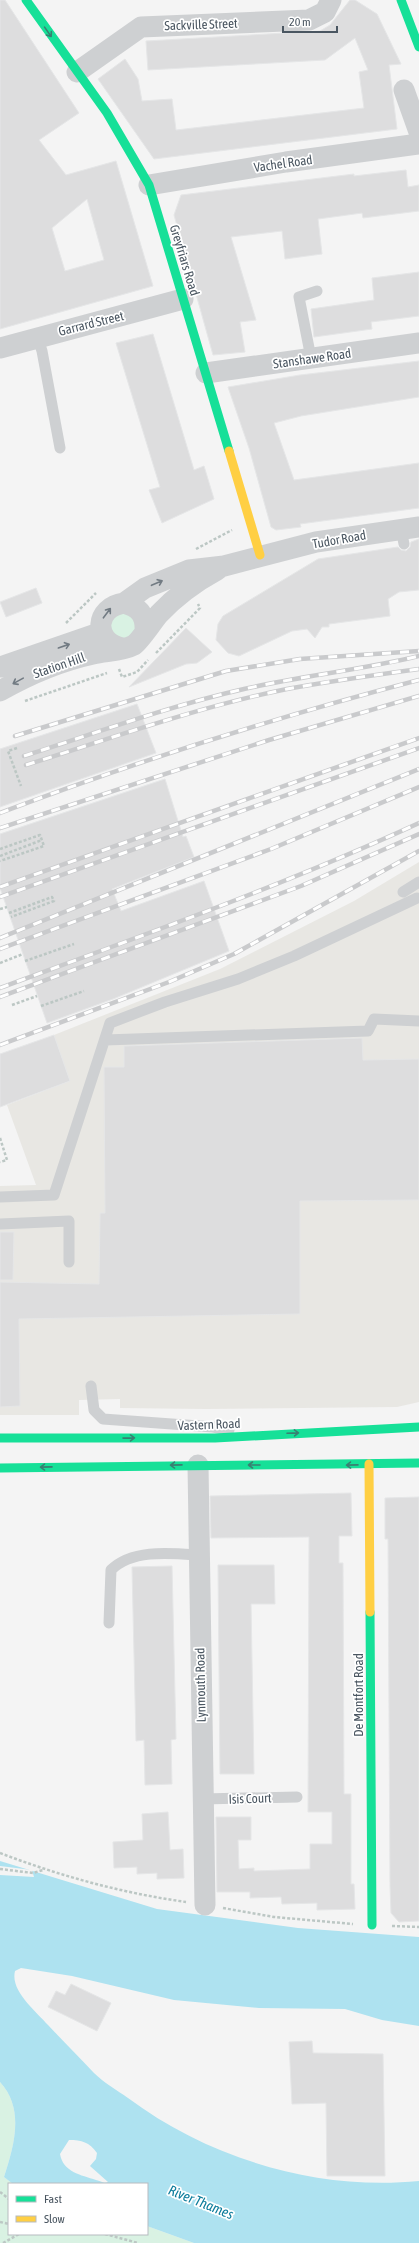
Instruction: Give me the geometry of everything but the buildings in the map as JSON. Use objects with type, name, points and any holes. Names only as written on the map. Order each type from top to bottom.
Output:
[{"type":"street","name":"Greyfriars Road","points":[[26,0],[77,72],[137,162],[148,186],[260,556]]},
{"type":"street","name":"Sackville Street","points":[[77,72],[141,26],[309,20],[325,12],[331,0]]},
{"type":"street","points":[[401,0],[419,47]]},
{"type":"street","points":[[404,90],[419,132]]},
{"type":"street","name":"Vachel Road","points":[[148,186],[286,162],[419,144]]},
{"type":"street","name":"Garrard Street","points":[[0,348],[37,336],[183,300]]},
{"type":"street","name":"Stanshawe Road","points":[[206,374],[419,343]]},
{"type":"street","name":"Tudor Road","points":[[260,556],[316,542],[408,533]]},
{"type":"street","name":"Station Hill","points":[[0,667],[102,632],[101,620],[104,613],[110,608],[124,603],[145,588],[189,570],[224,566],[260,556]]},
{"type":"street","name":"Station Hill","points":[[0,691],[23,678],[91,654],[122,648],[137,643],[145,631],[174,600],[196,582],[224,566]]},
{"type":"street","points":[[124,603],[138,609],[143,615],[145,631]]},
{"type":"street","points":[[102,632],[108,642],[122,648]]},
{"type":"street","name":"Vastern Road","points":[[0,1438],[215,1438],[254,1435],[391,1430],[419,1427]]},
{"type":"street","points":[[0,1468],[419,1463]]},
{"type":"street","name":"De Montfort Road","points":[[369,1464],[372,1926]]},
{"type":"street","name":"Lynmouth Road","points":[[198,1465],[198,1555],[205,1905]]},
{"type":"lane","points":[[311,358],[299,297],[317,291]]},
{"type":"lane","points":[[37,336],[42,352],[60,448]]},
{"type":"lane","points":[[404,892],[419,882]]},
{"type":"lane","points":[[0,1197],[54,1195],[110,1023],[165,1002],[238,979],[294,956],[417,898]]},
{"type":"lane","points":[[105,1040],[368,1031],[374,1019],[419,1021]]},
{"type":"lane","points":[[0,1224],[69,1221],[69,1262]]},
{"type":"lane","points":[[91,1386],[94,1410],[103,1419],[213,1426],[254,1435]]},
{"type":"lane","points":[[109,1623],[111,1570],[120,1562],[129,1558],[171,1553],[198,1555]]},
{"type":"lane","name":"Isis Court","points":[[202,1799],[297,1796]]},
{"type":"path","points":[[119,669],[122,677],[137,672],[200,608],[198,604]]},
{"type":"path","points":[[17,748],[8,751],[20,786]]},
{"type":"path","points":[[0,849],[40,834],[44,846],[0,862]]},
{"type":"path","points":[[0,856],[42,840]]},
{"type":"path","points":[[9,913],[52,897],[54,901],[11,917]]},
{"type":"path","points":[[0,909],[7,907]]},
{"type":"path","points":[[25,960],[74,944]]},
{"type":"path","points":[[0,963],[23,954]]},
{"type":"path","points":[[41,1006],[84,991]]},
{"type":"path","points":[[12,1004],[37,996]]},
{"type":"path","points":[[0,1138],[7,1160],[0,1162]]},
{"type":"path","points":[[0,1869],[33,1874],[44,1870]]},
{"type":"path","points":[[0,2192],[8,2198]]},
{"type":"path","points":[[8,2239],[10,2235]]},
{"type":"path","points":[[3,2243],[17,2235]]},
{"type":"path","points":[[109,2235],[138,2243]]},
{"type":"shaded area","points":[[419,862],[419,1402],[397,1407],[206,1409],[120,1408],[120,1399],[79,1400],[79,1415],[0,1415],[0,1186],[36,1185],[7,1105],[70,1081],[54,1035],[220,969],[354,901]]},
{"type":"green space","points":[[115,613],[131,613],[138,628],[126,640],[111,634],[111,617]]},
{"type":"green space","points":[[0,2082],[8,2093],[13,2104],[15,2116],[14,2140],[4,2177],[12,2183],[8,2183],[8,2235],[148,2235],[148,2226],[194,2243],[0,2243]]},
{"type":"water","name":"River Thames","points":[[0,1861],[157,1909],[298,1928],[419,1937],[419,2026],[382,2020],[345,2009],[259,2008],[174,2000],[72,1976],[21,1968],[15,1971],[14,1978],[16,1986],[25,2000],[98,2077],[160,2119],[194,2138],[229,2154],[266,2166],[304,2175],[342,2181],[381,2183],[419,2181],[419,2243],[194,2243],[148,2226],[148,2183],[106,2183],[108,2182],[90,2166],[96,2159],[97,2153],[91,2146],[81,2141],[69,2140],[60,2154],[62,2160],[69,2169],[74,2172],[103,2183],[12,2183],[4,2177],[14,2140],[15,2128],[13,2104],[8,2093],[0,2082]]},
{"type":"pier","points":[[0,1866],[32,1870],[34,1877],[0,1875]]},
{"type":"railway","points":[[15,736],[226,671],[300,659],[419,651]]},
{"type":"railway","points":[[24,756],[188,703],[266,684],[419,656]]},
{"type":"railway","points":[[26,765],[188,714],[254,696],[320,683],[419,669]]},
{"type":"railway","points":[[0,813],[103,775],[208,741],[313,709],[419,680]]},
{"type":"railway","points":[[0,828],[269,740],[419,696]]},
{"type":"railway","points":[[0,887],[419,738]]},
{"type":"railway","points":[[0,897],[419,748]]},
{"type":"railway","points":[[0,938],[419,769]]},
{"type":"railway","points":[[0,949],[271,849],[419,787]]},
{"type":"railway","points":[[0,988],[158,930],[263,889],[316,868],[419,823]]},
{"type":"railway","points":[[0,997],[301,886],[419,834]]},
{"type":"railway","points":[[0,1045],[169,982],[234,954],[419,851]]},
{"type":"traffic: fast","points":[[26,0],[107,113],[149,185],[229,451]]},
{"type":"traffic: fast","points":[[401,0],[419,47]]},
{"type":"traffic: fast","points":[[0,1438],[215,1438],[419,1427]]},
{"type":"traffic: fast","points":[[0,1468],[419,1463]]},
{"type":"traffic: fast","points":[[370,1612],[372,1925]]},
{"type":"traffic: slow","points":[[229,451],[260,555]]},
{"type":"traffic: slow","points":[[369,1464],[370,1612]]}]
